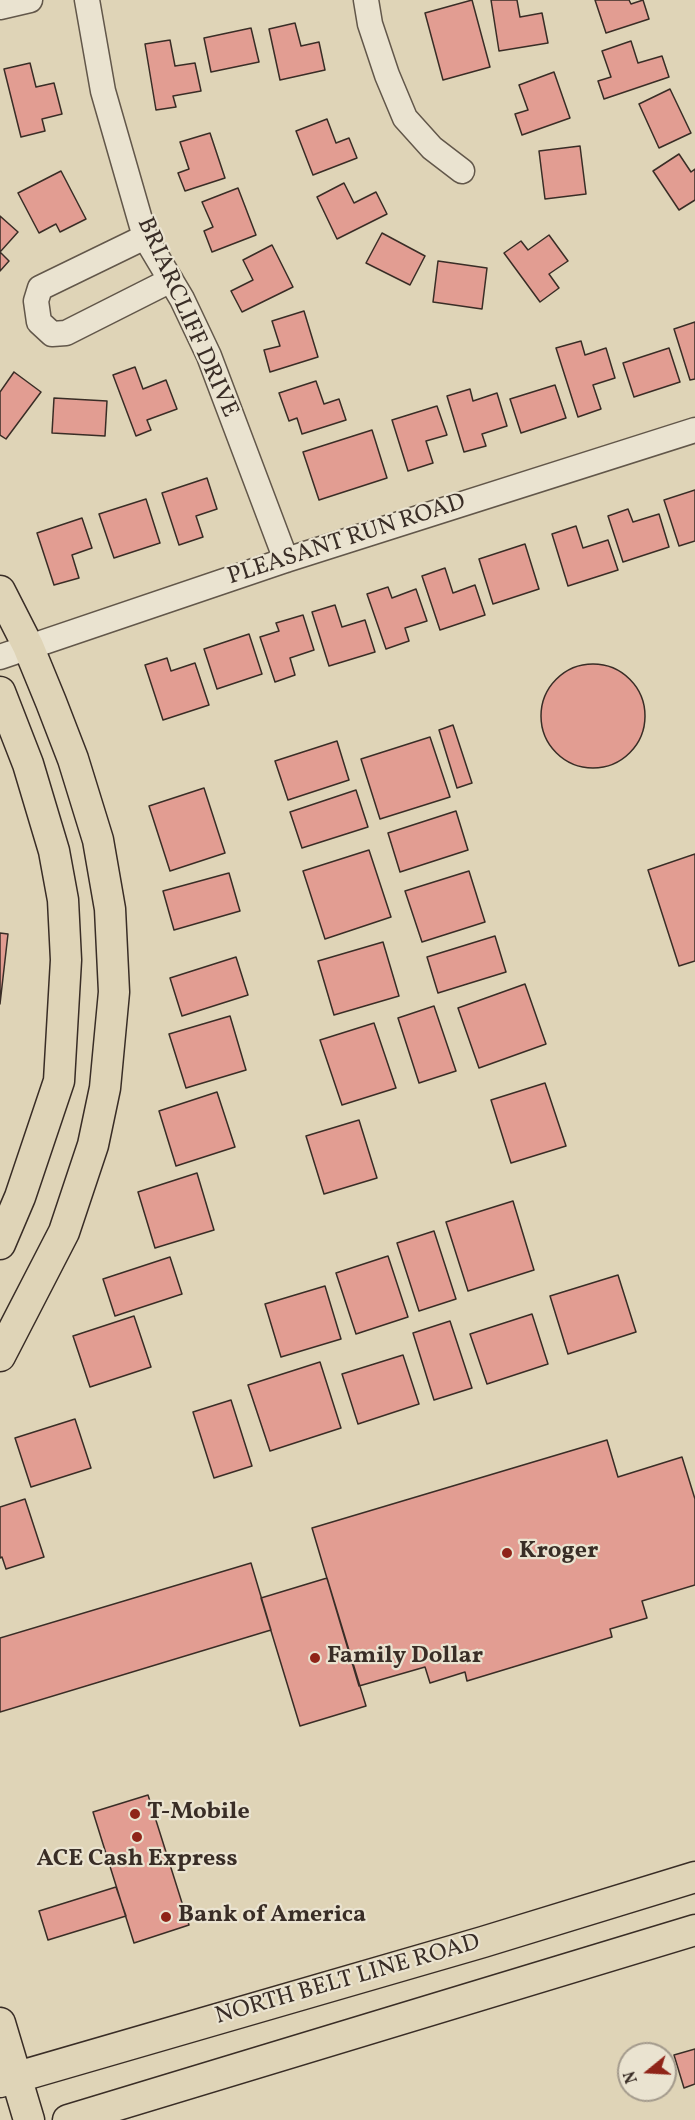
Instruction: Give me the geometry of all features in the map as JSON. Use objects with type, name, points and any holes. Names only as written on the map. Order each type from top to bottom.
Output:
[{"type":"main road","points":[[0,591],[28,646],[73,759],[98,840],[108,899],[114,959],[108,1066],[93,1145],[64,1232],[0,1356]]},
{"type":"main road","points":[[0,692],[28,764],[54,851],[63,900],[66,960],[59,1081],[20,1197],[0,1244]]},
{"type":"main road","points":[[66,960],[114,959]]},
{"type":"main road","name":"NORTH BELT LINE ROAD","points":[[8,2080],[483,1942],[695,1877]]},
{"type":"main road","name":"NORTH BELT LINE ROAD","points":[[68,2120],[695,1930]]},
{"type":"main road","points":[[483,1942],[497,1990]]},
{"type":"main road","points":[[0,2023],[8,2080],[29,2120]]},
{"type":"street","points":[[0,6],[30,0]]},
{"type":"street","name":"BRIARCLIFF DRIVE","points":[[87,0],[103,91],[145,237],[182,298],[209,356],[286,560]]},
{"type":"street","points":[[366,0],[370,24],[387,75],[405,118],[432,148],[462,171]]},
{"type":"street","points":[[145,237],[40,288],[36,301],[39,322],[52,334],[66,333],[171,280]]},
{"type":"street","name":"PLEASANT RUN ROAD","points":[[0,657],[286,560],[695,430]]},
{"type":"building","points":[[472,0],[490,67],[443,80],[425,13]]},
{"type":"building","points":[[491,0],[517,0],[520,17],[542,13],[548,43],[499,51]]},
{"type":"building","points":[[595,0],[629,0],[631,4],[643,0],[649,19],[606,33]]},
{"type":"building","points":[[295,23],[301,46],[319,42],[325,70],[280,80],[269,29]]},
{"type":"building","points":[[251,28],[259,62],[211,72],[204,38]]},
{"type":"building","points":[[170,40],[175,66],[195,63],[201,91],[173,96],[176,107],[156,110],[145,44]]},
{"type":"building","points":[[631,41],[638,63],[662,56],[669,77],[604,99],[598,81],[611,77],[602,51]]},
{"type":"building","points":[[30,63],[36,87],[54,83],[62,114],[42,119],[45,131],[21,137],[4,69]]},
{"type":"building","points":[[554,72],[570,118],[522,135],[515,114],[528,110],[519,85]]},
{"type":"building","points":[[670,89],[691,133],[659,148],[639,104]]},
{"type":"building","points":[[327,119],[336,143],[349,138],[357,158],[313,175],[296,131]]},
{"type":"building","points":[[210,133],[225,178],[185,191],[178,173],[189,169],[180,142]]},
{"type":"building","points":[[580,146],[586,194],[545,199],[539,151]]},
{"type":"building","points":[[679,154],[691,172],[695,169],[695,200],[679,210],[653,171]]},
{"type":"building","points":[[61,171],[86,219],[60,232],[56,224],[39,233],[18,193]]},
{"type":"building","points":[[344,183],[354,203],[376,192],[387,214],[337,239],[317,197]]},
{"type":"building","points":[[238,188],[256,235],[212,252],[204,231],[213,227],[202,202]]},
{"type":"building","points":[[0,216],[18,232],[0,252]]},
{"type":"building","points":[[382,233],[425,256],[410,285],[366,263]]},
{"type":"building","points":[[549,235],[568,261],[549,274],[559,288],[540,302],[504,253],[521,241],[528,250]]},
{"type":"building","points":[[272,245],[293,287],[242,312],[231,291],[253,280],[243,260]]},
{"type":"building","points":[[0,252],[9,261],[0,271]]},
{"type":"building","points":[[438,261],[487,268],[482,309],[433,302]]},
{"type":"building","points":[[304,311],[318,357],[270,372],[264,350],[280,346],[272,321]]},
{"type":"building","points":[[695,322],[695,379],[690,380],[674,329]]},
{"type":"building","points":[[581,341],[585,355],[606,348],[615,378],[593,385],[601,409],[578,417],[556,348]]},
{"type":"building","points":[[669,348],[680,382],[634,397],[623,363]]},
{"type":"building","points":[[135,367],[143,389],[166,380],[177,409],[147,420],[151,430],[136,436],[113,375]]},
{"type":"building","points":[[14,372],[41,392],[6,439],[0,435],[0,392]]},
{"type":"building","points":[[316,381],[324,404],[339,399],[346,420],[302,434],[297,418],[289,421],[279,393]]},
{"type":"building","points":[[555,385],[566,418],[521,433],[510,399]]},
{"type":"building","points":[[470,389],[473,401],[497,393],[507,426],[482,434],[486,446],[464,452],[447,396]]},
{"type":"building","points":[[54,398],[107,401],[105,436],[52,433]]},
{"type":"building","points":[[437,406],[447,435],[426,441],[433,463],[408,471],[392,420]]},
{"type":"building","points":[[372,430],[387,478],[319,500],[303,452]]},
{"type":"building","points":[[207,478],[217,509],[196,516],[203,537],[179,545],[162,493]]},
{"type":"building","points":[[695,490],[695,541],[679,546],[664,500]]},
{"type":"building","points":[[146,499],[160,543],[114,558],[99,514]]},
{"type":"building","points":[[628,509],[633,522],[659,514],[669,547],[623,562],[608,516]]},
{"type":"building","points":[[82,518],[92,548],[72,555],[79,578],[54,585],[37,533]]},
{"type":"building","points":[[576,526],[583,548],[608,540],[618,570],[568,586],[552,534]]},
{"type":"building","points":[[525,544],[539,589],[493,604],[479,559]]},
{"type":"building","points":[[445,568],[453,593],[475,585],[485,615],[440,630],[422,576]]},
{"type":"building","points":[[388,587],[392,598],[416,589],[427,621],[405,628],[409,641],[386,649],[367,594]]},
{"type":"building","points":[[335,605],[342,627],[365,620],[375,652],[329,666],[312,612]]},
{"type":"building","points":[[303,615],[314,650],[290,658],[295,675],[275,682],[260,637],[279,631],[276,623]]},
{"type":"building","points":[[249,634],[262,674],[217,689],[204,649]]},
{"type":"building","points":[[167,658],[171,671],[195,663],[209,705],[163,720],[145,665]]},
{"type":"building","points":[[593,664],[613,668],[630,679],[641,696],[645,716],[641,736],[630,753],[613,764],[593,768],[573,764],[556,753],[545,736],[541,716],[545,696],[556,679],[573,668]]},
{"type":"building","points":[[453,725],[472,783],[457,788],[439,730]]},
{"type":"building","points":[[430,737],[450,797],[380,819],[361,759]]},
{"type":"building","points":[[337,741],[349,780],[288,800],[275,761]]},
{"type":"building","points":[[204,788],[225,853],[170,871],[149,806]]},
{"type":"building","points":[[356,790],[368,827],[302,848],[290,812]]},
{"type":"building","points":[[456,811],[468,850],[400,872],[388,833]]},
{"type":"building","points":[[369,850],[391,917],[325,939],[303,871]]},
{"type":"building","points":[[695,854],[695,961],[679,966],[648,870]]},
{"type":"building","points":[[469,871],[485,922],[422,942],[405,891]]},
{"type":"building","points":[[229,873],[240,911],[174,930],[163,891]]},
{"type":"building","points":[[0,933],[8,934],[0,1004]]},
{"type":"building","points":[[495,936],[506,972],[438,993],[427,957]]},
{"type":"building","points":[[383,942],[399,996],[334,1015],[318,961]]},
{"type":"building","points":[[236,957],[248,995],[182,1016],[170,978]]},
{"type":"building","points":[[525,984],[546,1044],[479,1068],[458,1008]]},
{"type":"building","points":[[434,1006],[456,1071],[419,1083],[398,1018]]},
{"type":"building","points":[[230,1016],[246,1070],[186,1088],[169,1034]]},
{"type":"building","points":[[374,1023],[396,1088],[342,1105],[320,1040]]},
{"type":"building","points":[[545,1083],[566,1146],[511,1163],[491,1100]]},
{"type":"building","points":[[217,1092],[235,1147],[176,1166],[159,1111]]},
{"type":"building","points":[[359,1120],[377,1178],[324,1194],[306,1136]]},
{"type":"building","points":[[197,1173],[214,1230],[155,1248],[138,1192]]},
{"type":"building","points":[[513,1201],[534,1270],[468,1291],[446,1222]]},
{"type":"building","points":[[434,1231],[456,1299],[419,1311],[397,1243]]},
{"type":"building","points":[[388,1256],[408,1317],[356,1334],[336,1273]]},
{"type":"building","points":[[170,1257],[182,1294],[115,1316],[103,1279]]},
{"type":"building","points":[[618,1275],[636,1332],[568,1354],[550,1296]]},
{"type":"building","points":[[325,1286],[341,1339],[281,1357],[265,1304]]},
{"type":"building","points":[[532,1314],[548,1364],[487,1384],[470,1334]]},
{"type":"building","points":[[134,1316],[151,1367],[90,1387],[73,1336]]},
{"type":"building","points":[[450,1321],[472,1388],[434,1400],[413,1333]]},
{"type":"building","points":[[403,1355],[419,1404],[358,1424],[342,1374]]},
{"type":"building","points":[[320,1362],[341,1428],[270,1451],[248,1385]]},
{"type":"building","points":[[231,1400],[252,1466],[214,1478],[193,1412]]},
{"type":"building","points":[[75,1419],[91,1468],[31,1487],[15,1438]]},
{"type":"building","name":"Kroger","points":[[607,1440],[618,1477],[682,1457],[695,1499],[695,1585],[642,1601],[647,1618],[610,1629],[612,1637],[467,1681],[465,1672],[430,1683],[425,1667],[359,1686],[312,1528]]},
{"type":"building","points":[[25,1499],[44,1557],[6,1569],[2,1557],[0,1558],[0,1507]]},
{"type":"building","points":[[251,1563],[271,1630],[0,1712],[0,1638]]},
{"type":"building","name":"Family Dollar","points":[[327,1578],[366,1706],[300,1726],[261,1598]]},
{"type":"building","points":[[148,1795],[189,1925],[134,1943],[93,1812]]},
{"type":"building","points":[[116,1887],[126,1916],[48,1940],[39,1911]]},
{"type":"building","points":[[695,2049],[695,2084],[684,2088],[677,2065],[677,2054]]},
{"type":"place","name":"Kroger","points":[[507,1553]]},
{"type":"place","name":"Family Dollar","points":[[315,1658]]},
{"type":"place","name":"T-Mobile","points":[[135,1814]]},
{"type":"place","name":"ACE Cash Express","points":[[137,1837]]},
{"type":"place","name":"Bank of America","points":[[166,1917]]}]
